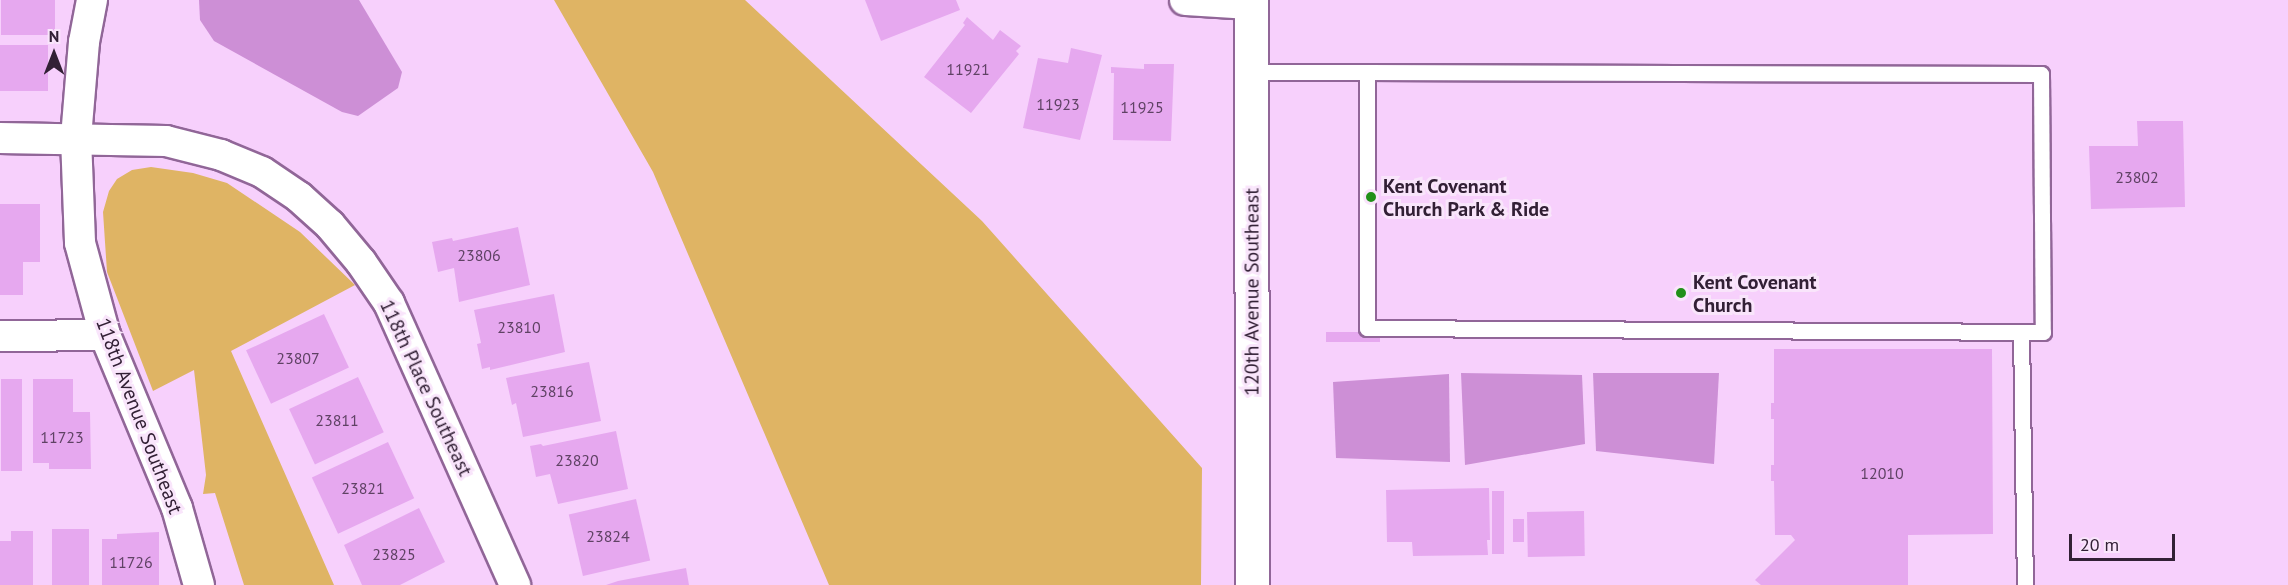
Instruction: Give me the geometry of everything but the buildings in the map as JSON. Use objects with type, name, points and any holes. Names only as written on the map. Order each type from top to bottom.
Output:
[{"type":"street","name":"118th Avenue Southeast","points":[[92,0],[84,42],[76,138],[80,243],[105,335],[177,508],[199,585]]},
{"type":"street","points":[[1185,0],[1251,2]]},
{"type":"street","name":"120th Avenue Southeast","points":[[1251,2],[1252,585]]},
{"type":"street","name":"118th Place Southeast","points":[[0,138],[166,141],[221,155],[262,172],[299,197],[330,225],[361,262],[389,303],[515,585]]},
{"type":"street","points":[[0,336],[105,335]]},
{"type":"lane","points":[[1251,72],[1367,72],[2041,74],[2043,332],[1367,328],[1367,72]]},
{"type":"lane","points":[[2021,332],[2025,585]]},
{"type":"shaded area","points":[[199,0],[359,0],[402,72],[398,88],[358,116],[342,112],[214,41],[200,20]]},
{"type":"shaded area","points":[[554,0],[745,0],[982,221],[1202,468],[1201,585],[829,585],[653,172]]},
{"type":"shaded area","points":[[151,167],[193,173],[227,183],[300,232],[355,285],[231,351],[334,585],[244,585],[215,493],[203,494],[206,475],[194,370],[153,391],[107,272],[103,212],[109,191],[117,179],[132,170]]},
{"type":"shaded area","points":[[1461,373],[1582,375],[1585,444],[1465,465]]},
{"type":"shaded area","points":[[1593,373],[1719,373],[1714,464],[1596,451]]},
{"type":"shaded area","points":[[1449,374],[1450,462],[1336,458],[1333,382]]},
{"type":"place","name":"Kent Covenant Church Park & Ride","points":[[1371,197]]},
{"type":"place","name":"Kent Covenant Church","points":[[1681,293]]}]
